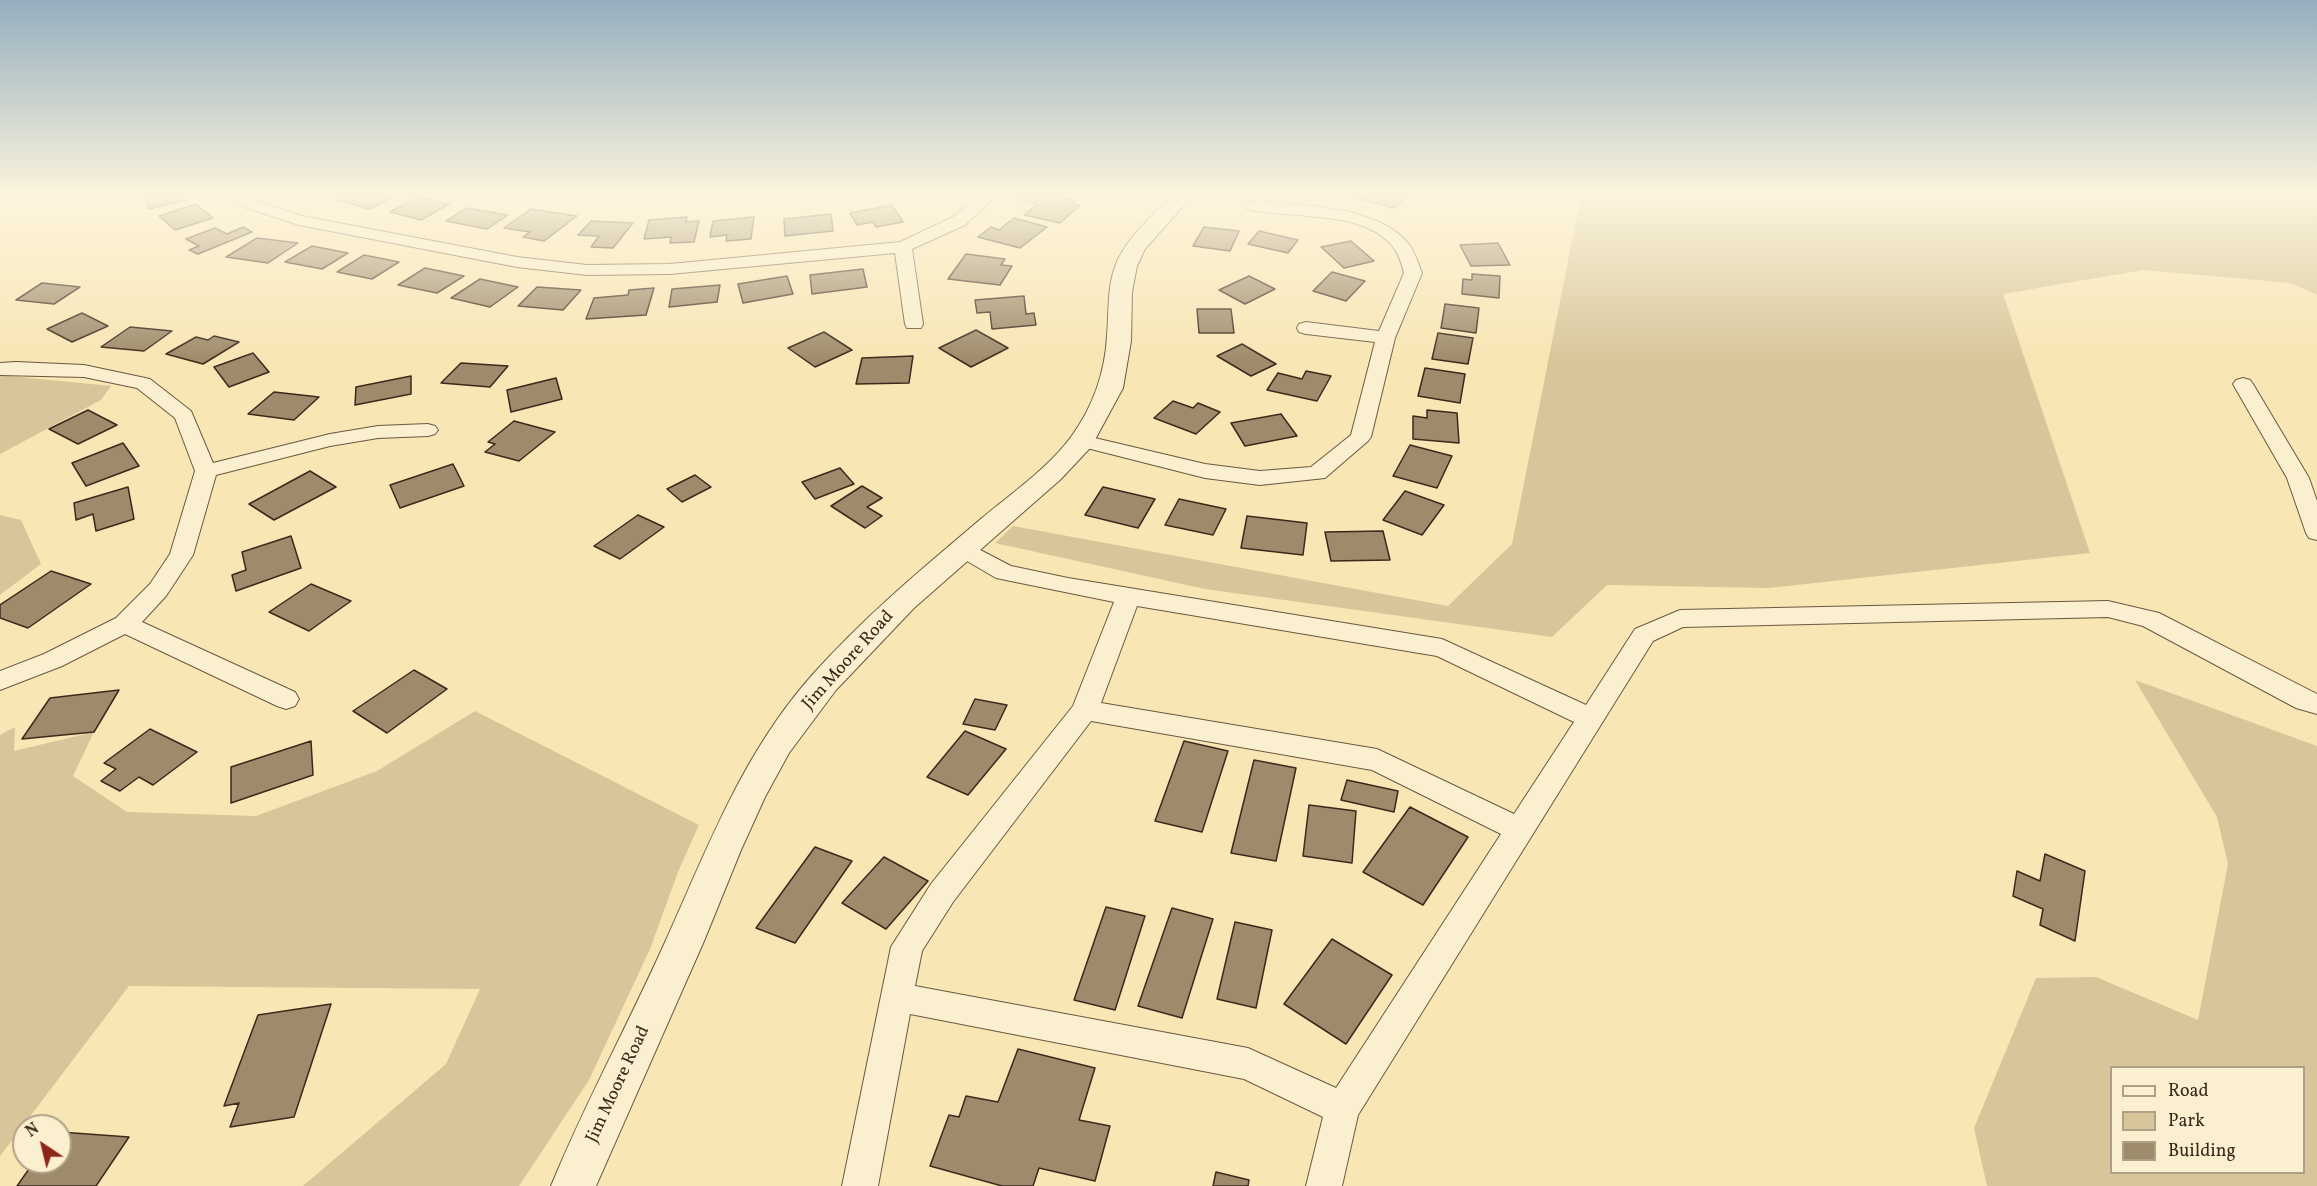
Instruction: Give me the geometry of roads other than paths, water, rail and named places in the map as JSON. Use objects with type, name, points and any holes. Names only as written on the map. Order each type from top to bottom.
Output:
[{"type":"street","points":[[458,250],[517,262],[587,270],[670,269],[868,250]]},
{"type":"street","points":[[903,250],[914,324]]},
{"type":"street","name":"Jim Moore Road","points":[[573,1186],[685,941],[723,850],[749,794],[777,744],[833,674],[903,601],[1051,473],[1082,441],[1111,388],[1119,341],[1121,292],[1126,266],[1134,250]]},
{"type":"street","points":[[1082,441],[1205,471],[1260,478],[1317,473],[1361,437],[1386,338],[1413,273],[1404,250]]},
{"type":"street","points":[[1306,328],[1386,338]]},
{"type":"street","points":[[0,369],[84,371],[143,382],[184,416],[206,471],[181,555],[158,590],[125,624],[53,660],[0,681]]},
{"type":"street","points":[[2243,384],[2298,478],[2317,533]]},
{"type":"street","points":[[206,471],[330,440],[378,432],[428,430]]},
{"type":"street","points":[[963,549],[1004,572],[1068,586],[1442,648],[1591,719]]},
{"type":"street","points":[[860,1186],[907,947],[942,893],[1085,710],[1128,597]]},
{"type":"street","points":[[1324,1186],[1342,1109],[1644,635],[1680,619],[2108,609],[2150,619],[2305,701],[2317,704]]},
{"type":"street","points":[[125,624],[286,699]]},
{"type":"street","points":[[1085,710],[1377,760],[1520,830]]},
{"type":"street","points":[[897,997],[1248,1064],[1342,1109]]}]
